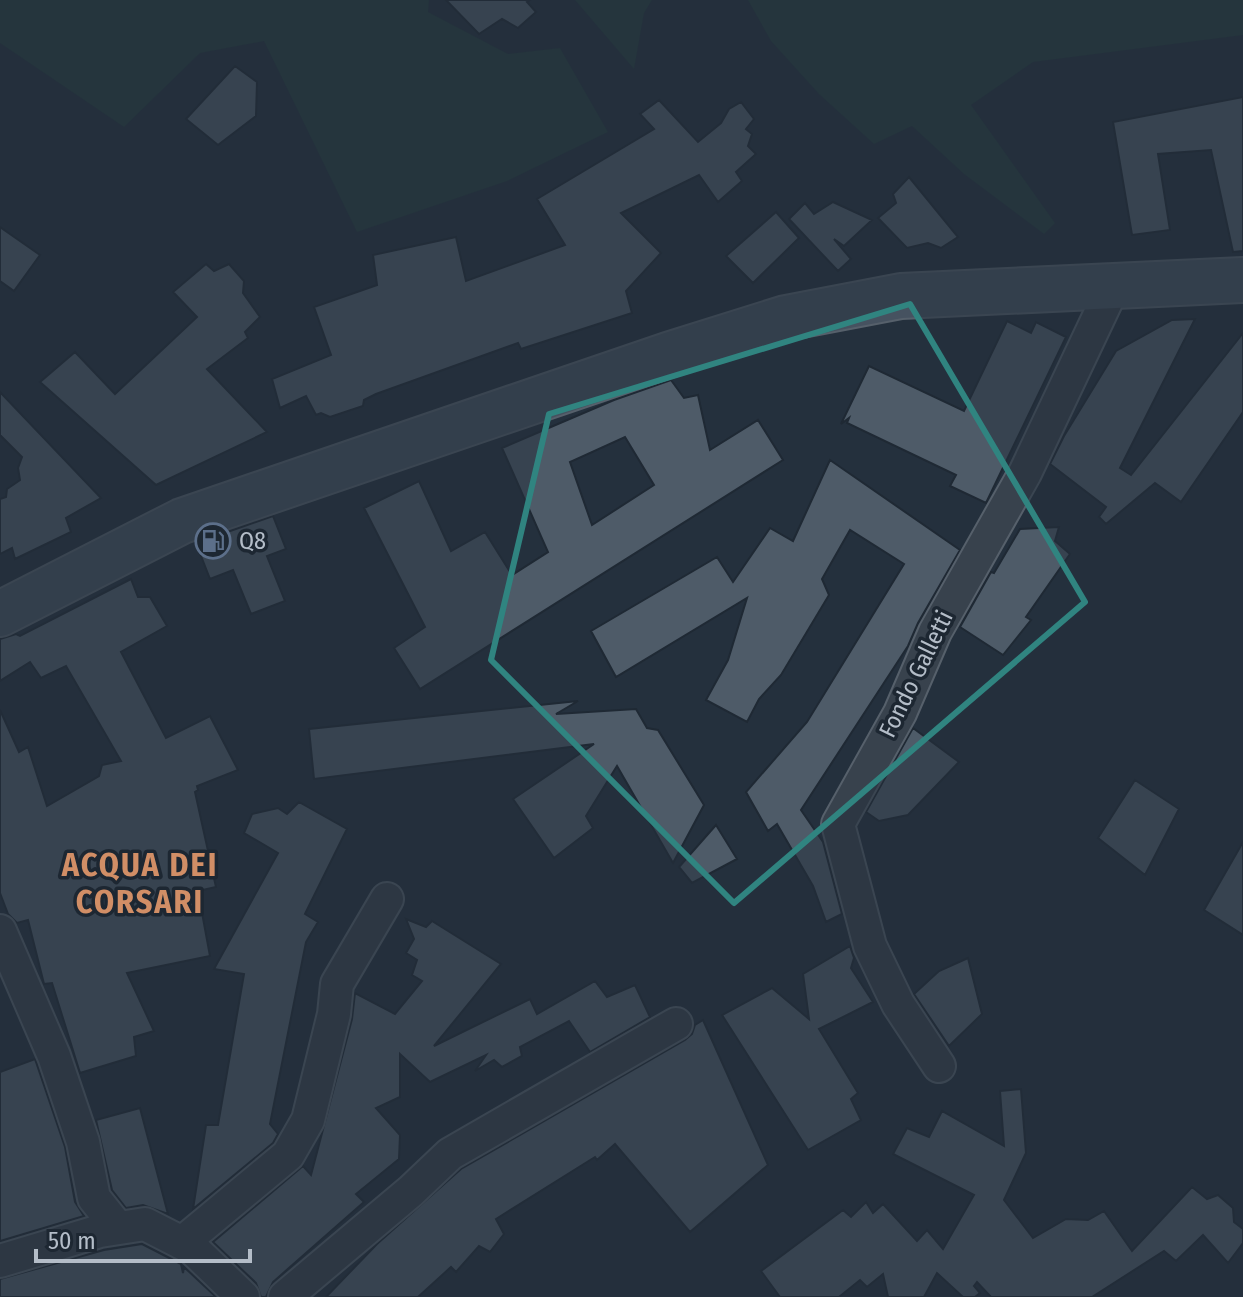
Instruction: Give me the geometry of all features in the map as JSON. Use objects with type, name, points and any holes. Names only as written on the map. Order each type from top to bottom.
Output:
[{"type":"main road","points":[[0,614],[182,521],[668,355],[786,318],[901,296],[1243,280]]},
{"type":"street","name":"Fondo Galletti","points":[[939,1066],[898,1004],[870,946],[838,824],[900,713],[935,632],[1025,473],[1113,287]]},
{"type":"street","points":[[182,1243],[288,1155],[308,1120],[334,1014],[337,984],[387,899]]},
{"type":"street","points":[[0,931],[54,1056],[83,1142],[94,1198],[118,1228]]},
{"type":"street","points":[[285,1297],[411,1191],[450,1154],[676,1024]]},
{"type":"street","points":[[0,1261],[100,1231],[145,1224],[192,1248],[243,1297]]},
{"type":"highlighted area","points":[[910,304],[1085,602],[734,903],[491,660],[549,414]]},
{"type":"green space","points":[[0,0],[429,0],[428,12],[508,54],[560,48],[608,132],[507,181],[357,232],[264,41],[200,53],[124,127],[0,43]]},
{"type":"green space","points":[[575,0],[652,0],[644,13],[634,69]]},
{"type":"green space","points":[[748,0],[1243,0],[1243,35],[1033,62],[971,105],[1055,223],[1044,234],[964,174],[912,126],[874,144],[819,94],[771,41]]},
{"type":"building","points":[[446,0],[530,0],[527,2],[536,12],[518,28],[502,19],[479,34]]},
{"type":"building","points":[[235,66],[257,82],[256,116],[218,145],[186,119]]},
{"type":"building","points":[[1243,97],[1243,251],[1233,252],[1211,150],[1158,154],[1170,230],[1132,235],[1113,122]]},
{"type":"building","points":[[659,100],[698,142],[721,123],[729,109],[741,102],[754,119],[746,129],[752,134],[748,146],[756,154],[736,172],[742,181],[718,202],[699,175],[621,213],[661,253],[626,291],[632,313],[521,349],[518,343],[376,394],[364,400],[363,406],[330,417],[321,413],[316,415],[306,396],[280,408],[272,379],[331,355],[314,307],[377,285],[373,255],[456,237],[466,281],[565,245],[537,199],[654,129],[640,114]]},
{"type":"building","points":[[909,177],[958,237],[941,248],[928,243],[907,248],[878,218],[896,203],[893,194]]},
{"type":"building","points":[[833,202],[872,220],[844,246],[834,239],[851,259],[838,271],[789,219],[805,203],[814,214]]},
{"type":"building","points":[[776,212],[799,238],[753,283],[726,256]]},
{"type":"building","points":[[0,227],[40,255],[14,291],[0,281]]},
{"type":"building","points":[[206,264],[214,271],[229,264],[244,281],[243,293],[260,317],[245,332],[248,338],[207,369],[267,432],[156,485],[40,382],[75,352],[115,394],[197,317],[173,292]]},
{"type":"building","points":[[1195,319],[1120,468],[1131,475],[1243,333],[1243,412],[1181,502],[1155,483],[1106,524],[1099,517],[1106,507],[1050,464],[1116,351],[1172,320]]},
{"type":"building","points":[[1007,321],[1031,333],[1036,322],[1066,337],[986,503],[950,486],[956,475],[847,423],[849,418],[841,424],[869,366],[964,411]]},
{"type":"building","points":[[671,380],[684,398],[698,395],[710,450],[758,420],[783,460],[420,689],[394,648],[425,627],[364,508],[419,481],[451,551],[485,532],[512,575],[548,552],[502,448],[614,400]],"holes":[[[625,437],[654,485],[592,525],[570,462]]]},
{"type":"building","points":[[0,392],[101,498],[66,518],[71,532],[15,559],[12,548],[0,554],[0,499],[6,497],[7,489],[20,480],[18,468],[22,457],[0,435]]},
{"type":"building","points":[[830,460],[960,550],[908,646],[801,810],[823,842],[842,914],[826,922],[813,886],[777,824],[768,831],[746,792],[807,722],[904,564],[850,530],[822,579],[829,595],[781,675],[759,699],[747,722],[706,700],[728,660],[747,598],[616,677],[591,631],[717,557],[733,582],[770,528],[793,541]]},
{"type":"building","points":[[273,516],[286,549],[267,556],[285,601],[251,614],[233,570],[210,579],[196,543]]},
{"type":"building","points":[[1059,527],[1055,541],[1070,554],[1026,617],[1031,620],[1003,655],[960,627],[1020,529]]},
{"type":"building","points":[[131,579],[138,597],[150,597],[167,626],[121,652],[166,738],[210,716],[238,770],[197,786],[195,792],[216,887],[198,891],[210,956],[127,973],[154,1031],[134,1037],[136,1056],[80,1073],[52,983],[44,984],[28,920],[17,923],[8,914],[0,893],[0,710],[19,752],[28,747],[47,806],[99,776],[102,765],[121,761],[66,666],[41,678],[30,662],[0,681],[0,639],[16,634],[20,636]]},
{"type":"building","points":[[578,701],[556,714],[636,709],[647,728],[658,730],[704,805],[673,863],[617,766],[586,816],[593,828],[554,858],[513,799],[594,744],[314,779],[309,729]]},
{"type":"building","points":[[913,728],[959,762],[908,815],[879,821],[866,812]]},
{"type":"building","points":[[1135,780],[1179,809],[1145,875],[1098,838]]},
{"type":"building","points":[[299,802],[347,829],[305,914],[318,922],[306,942],[270,1124],[278,1134],[273,1143],[193,1209],[206,1125],[218,1125],[244,974],[214,969],[278,853],[244,833],[252,814],[278,808],[287,814]]},
{"type":"building","points":[[716,825],[737,859],[692,883],[679,867]]},
{"type":"building","points":[[1243,842],[1243,935],[1204,910]]},
{"type":"building","points":[[406,919],[426,927],[432,921],[501,964],[434,1046],[530,999],[537,1014],[595,981],[607,997],[635,985],[650,1017],[590,1052],[569,1021],[520,1047],[522,1056],[502,1067],[494,1060],[475,1071],[486,1055],[430,1082],[400,1054],[400,1097],[376,1108],[400,1135],[399,1159],[356,1194],[364,1202],[273,1282],[266,1297],[261,1297],[256,1283],[213,1242],[303,1166],[311,1175],[352,1019],[355,993],[395,1014],[422,981],[412,975],[417,960],[406,953],[414,939]]},
{"type":"building","points":[[850,946],[854,958],[851,968],[873,1002],[819,1029],[858,1093],[851,1099],[861,1120],[808,1150],[722,1015],[772,988],[809,1019],[803,974]]},
{"type":"building","points":[[968,958],[982,1014],[949,1046],[914,994],[939,971]]},
{"type":"building","points":[[703,1020],[768,1165],[690,1232],[615,1144],[597,1160],[595,1157],[496,1219],[504,1234],[490,1252],[479,1246],[456,1272],[451,1267],[418,1297],[326,1297],[377,1244],[461,1169],[685,1040],[692,1034],[695,1025]]},
{"type":"building","points":[[35,1059],[65,1147],[75,1202],[84,1216],[0,1241],[0,1072]]},
{"type":"building","points":[[1021,1089],[1026,1153],[1004,1200],[1033,1238],[1066,1219],[1088,1220],[1104,1211],[1132,1251],[1192,1187],[1207,1199],[1218,1195],[1233,1208],[1234,1222],[1243,1229],[1243,1243],[1228,1263],[1203,1235],[1176,1261],[1164,1251],[1092,1297],[991,1297],[977,1282],[974,1286],[980,1293],[975,1297],[963,1297],[937,1273],[924,1297],[888,1297],[883,1274],[867,1287],[860,1280],[839,1297],[780,1297],[761,1271],[843,1210],[851,1217],[866,1202],[873,1213],[883,1204],[917,1241],[927,1230],[943,1249],[974,1195],[893,1154],[907,1128],[929,1137],[942,1111],[1004,1146],[1000,1091]]},
{"type":"building","points":[[140,1108],[168,1214],[143,1205],[126,1208],[112,1190],[96,1120]]},
{"type":"building","points":[[142,1244],[181,1264],[183,1273],[184,1267],[216,1297],[0,1297],[0,1279],[104,1250]]},
{"type":"place","name":"Q8","points":[[213,541]]},
{"type":"district","name":"ACQUA DEI CORSARI","points":[[140,884]]}]
